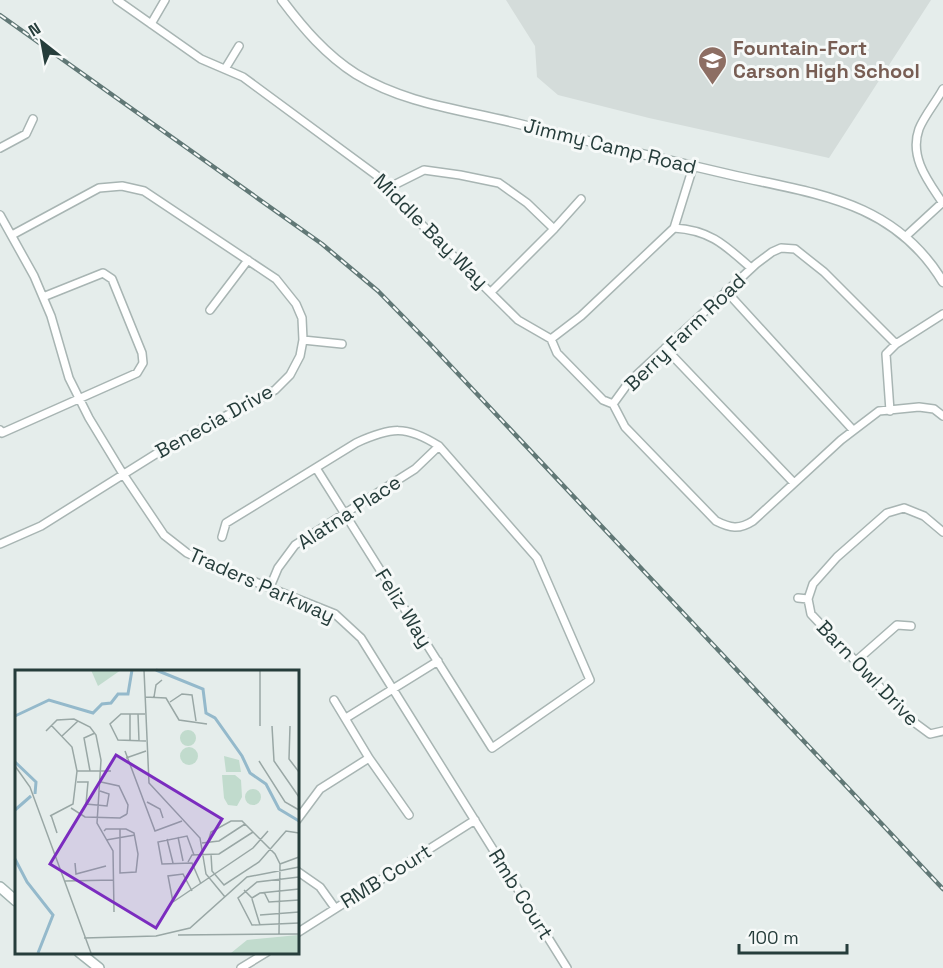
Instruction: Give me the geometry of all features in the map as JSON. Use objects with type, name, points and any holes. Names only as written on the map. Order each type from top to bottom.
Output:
[{"type":"main road","points":[[0,887],[15,900]]},
{"type":"main road","points":[[81,953],[99,968]]},
{"type":"street","name":"Middle Bay Way","points":[[117,0],[201,59],[243,77],[376,174],[404,207],[518,320],[551,339]]},
{"type":"street","points":[[151,24],[165,0]]},
{"type":"street","name":"Jimmy Camp Road","points":[[282,0],[302,27],[327,51],[355,73],[396,95],[693,166],[830,196],[870,212],[905,237],[934,267],[943,282]]},
{"type":"street","points":[[225,69],[239,46]]},
{"type":"street","points":[[905,237],[943,202],[926,178],[917,156],[919,130],[943,89]]},
{"type":"street","points":[[0,148],[26,134],[33,119]]},
{"type":"street","points":[[613,404],[603,400],[557,353],[551,339],[580,316],[674,228],[693,166]]},
{"type":"street","points":[[388,188],[424,170],[499,183],[527,202],[554,229]]},
{"type":"street","name":"Benecia Drive","points":[[0,544],[41,526],[166,447],[275,390],[290,375],[300,356],[303,340],[302,318],[296,304],[276,279],[144,191],[122,186],[99,188],[12,236]]},
{"type":"street","points":[[491,292],[554,229],[580,199]]},
{"type":"street","name":"Traders Parkway","points":[[0,215],[34,276],[69,378],[89,418],[164,535],[187,553],[335,614],[361,638],[475,820]]},
{"type":"street","points":[[674,228],[690,229],[720,241],[751,268]]},
{"type":"street","name":"Berry Farm Road","points":[[896,344],[824,272],[795,249],[782,248],[772,252],[751,268],[726,291],[629,382],[613,404],[625,427],[716,521],[728,527],[743,528],[853,429],[879,411],[919,407],[934,409],[943,416]]},
{"type":"street","points":[[210,310],[248,260]]},
{"type":"street","points":[[0,430],[2,433],[137,373],[143,363],[142,353],[112,279],[103,273],[43,297]]},
{"type":"street","points":[[726,291],[853,429]]},
{"type":"street","points":[[890,411],[886,354],[896,344],[943,315]]},
{"type":"street","points":[[303,340],[342,344]]},
{"type":"street","points":[[665,348],[794,483]]},
{"type":"street","points":[[222,537],[226,523],[356,443],[378,433],[401,430],[423,436],[439,447]]},
{"type":"street","name":"Feliz Way","points":[[316,468],[492,748],[590,680],[537,558],[439,447]]},
{"type":"street","name":"Alatna Place","points":[[270,587],[278,568],[295,545],[344,512],[416,469],[439,447]]},
{"type":"street","name":"Barn Owl Drive","points":[[943,532],[924,516],[904,508],[887,513],[837,557],[813,584],[808,599],[811,614],[911,720],[930,734],[943,731]]},
{"type":"street","points":[[798,598],[808,599]]},
{"type":"street","points":[[856,661],[897,626],[911,626]]},
{"type":"street","points":[[346,718],[438,661]]},
{"type":"street","points":[[334,700],[369,758],[409,815]]},
{"type":"street","points":[[298,819],[320,789],[369,758]]},
{"type":"street","name":"RMB Court","points":[[298,932],[475,820]]},
{"type":"street","name":"Rmb Court","points":[[475,820],[567,968]]},
{"type":"street","points":[[298,872],[320,887],[335,909]]},
{"type":"street","points":[[241,968],[264,953]]},
{"type":"shaded area","name":"Fountain-Fort Carson High School","points":[[506,0],[931,0],[829,158],[558,95],[537,77],[535,46]]},
{"type":"railway","points":[[0,15],[322,244],[378,291],[943,889]]},
{"type":"place","name":"Fountain-Fort Carson High School","points":[[712,86]]}]
